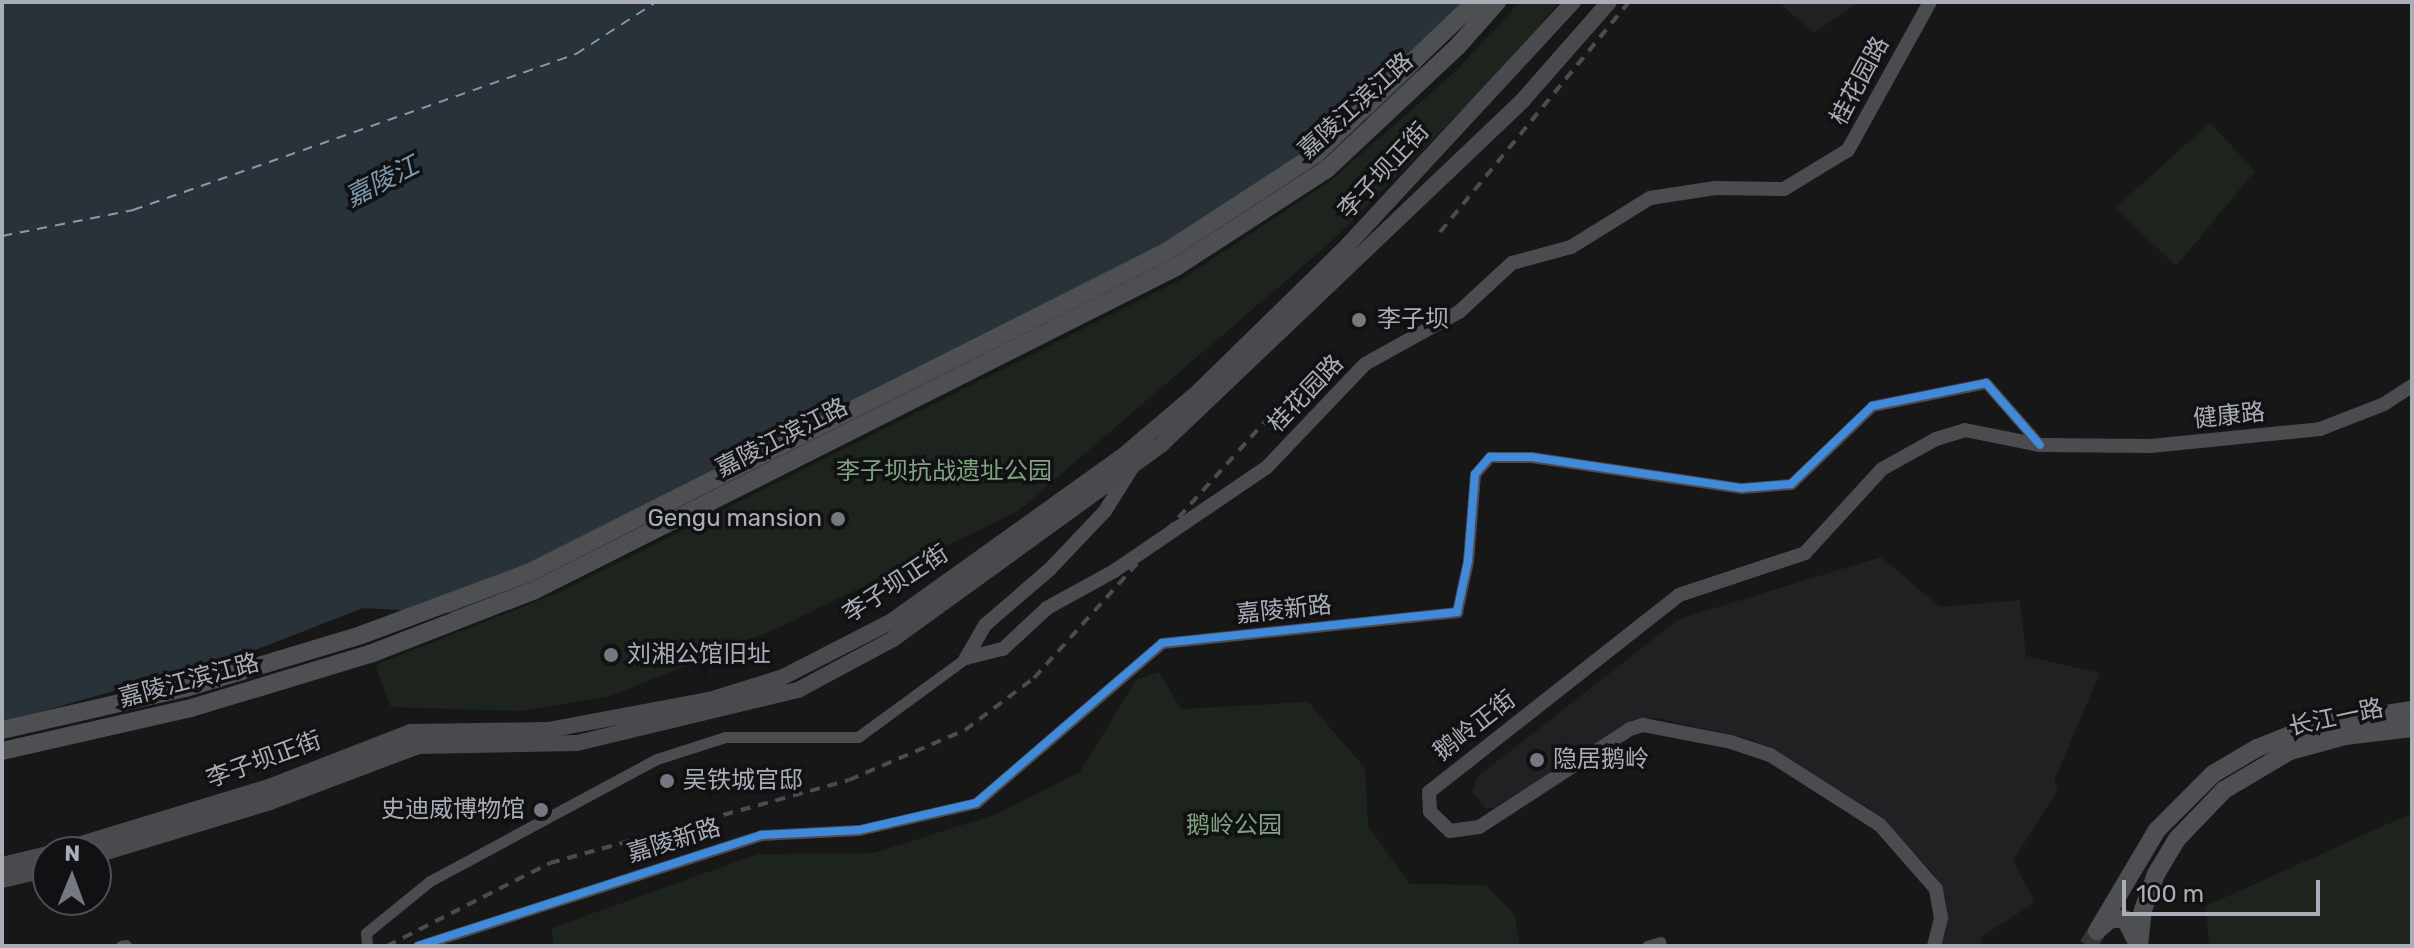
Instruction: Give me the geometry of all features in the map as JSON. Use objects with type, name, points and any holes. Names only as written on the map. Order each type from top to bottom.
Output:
[{"type":"main road","name":"嘉陵江滨江路","points":[[2,730],[186,688],[361,635],[530,572],[1166,252],[1315,155],[1475,2]]},
{"type":"main road","name":"嘉陵江滨江路","points":[[2,751],[206,704],[370,654],[535,590],[1176,267],[1327,169],[1458,46],[1497,2]]},
{"type":"main road","name":"李子坝正街","points":[[112,837],[269,787],[411,732],[548,730],[713,699],[783,677],[892,621],[1125,454],[1198,392],[1347,246],[1573,2]]},
{"type":"main road","name":"李子坝正街","points":[[112,850],[270,802],[418,746],[577,743],[798,690],[893,639],[1132,468],[1523,100],[1609,2]]},
{"type":"main road","name":"长江一路","points":[[2139,946],[2131,923],[2125,919],[2110,919],[2097,931],[2157,830],[2213,774],[2257,748],[2315,725],[2412,710]]},
{"type":"main road","name":"长江一路","points":[[2139,946],[2143,910],[2156,874],[2177,839],[2224,790],[2290,751],[2345,736],[2412,728]]},
{"type":"main road","name":"李子坝正街","points":[[2,865],[32,860]]},
{"type":"main road","name":"李子坝正街","points":[[2,880],[32,865]]},
{"type":"street","name":"桂花园路","points":[[966,658],[1003,649],[1047,608],[1114,571],[1267,467],[1365,364],[1459,312],[1512,263],[1571,247],[1650,198],[1715,188],[1784,189],[1848,150],[1930,2]]},
{"type":"street","name":"嘉陵新路","points":[[418,946],[761,835],[859,830],[976,803],[1162,643],[1457,612],[1468,561],[1475,474],[1490,457],[1531,457],[1742,488],[1791,484],[1872,406],[1986,383],[2040,445]]},
{"type":"street","name":"健康路","points":[[2040,445],[2151,446],[2320,429],[2384,404],[2412,386]]},
{"type":"street","name":"鹅岭正街","points":[[1934,946],[1941,918],[1936,889],[1880,825],[1770,755],[1731,742],[1643,725],[1630,729],[1479,827],[1450,831],[1430,812],[1429,792],[1679,595],[1805,553],[1882,469],[1936,439],[1965,430],[2040,445]]},
{"type":"street","points":[[367,946],[366,933],[430,881],[657,759],[725,737],[858,737],[966,658],[985,625],[1050,569],[1105,511],[1132,468]]},
{"type":"street","points":[[1647,946],[1660,942]]},
{"type":"shaded area","points":[[1778,2],[1859,2],[1814,33]]},
{"type":"shaded area","points":[[1881,557],[1940,607],[2020,600],[2026,656],[2100,673],[2054,781],[2058,790],[2013,861],[2035,902],[1980,938],[1984,946],[1942,946],[1946,898],[1934,874],[1870,809],[1753,740],[1657,718],[1641,719],[1504,805],[1486,809],[1472,792],[1477,777],[1679,619]]},
{"type":"green space","name":"李子坝抗战遗址公园","points":[[1520,2],[1559,2],[1504,68],[1332,241],[1018,511],[778,628],[611,696],[519,711],[391,707],[375,665],[558,593],[1182,279],[1329,182],[1456,71]]},
{"type":"green space","points":[[2210,123],[2255,171],[2176,266],[2115,208]]},
{"type":"green space","name":"鹅岭公园","points":[[1159,672],[1181,709],[1308,702],[1365,768],[1368,826],[1410,884],[1486,885],[1515,915],[1520,946],[553,946],[552,928],[758,854],[874,853],[997,814],[1080,772],[1136,680]]},
{"type":"green space","points":[[2412,813],[2412,946],[2209,946],[2206,906]]},
{"type":"water","name":"嘉陵江","points":[[2,2],[1469,2],[1397,99],[1099,291],[470,614],[363,608],[250,652],[2,723]]},
{"type":"ferry route","points":[[2,236],[133,210],[576,54],[656,2]]},
{"type":"tunnel","points":[[2088,946],[2097,931]]},
{"type":"railway","points":[[1440,232],[1629,2]]},
{"type":"railway","points":[[387,946],[550,863],[849,780],[965,730],[1034,678],[1275,410]]},
{"type":"cycle path","points":[[418,946],[761,835],[859,830],[976,803],[1162,643],[1457,612],[1468,561],[1475,474],[1490,457],[1531,457],[1742,488],[1791,484],[1872,406],[1986,383],[2040,445]]},
{"type":"place","name":"李子坝","points":[[1359,320]]},
{"type":"place","name":"Gengu mansion","points":[[838,519]]},
{"type":"place","name":"刘湘公馆旧址","points":[[611,655]]},
{"type":"place","name":"隐居鹅岭","points":[[1537,760]]},
{"type":"place","name":"吴铁城官邸","points":[[667,781]]},
{"type":"place","name":"史迪威博物馆","points":[[541,810]]}]
